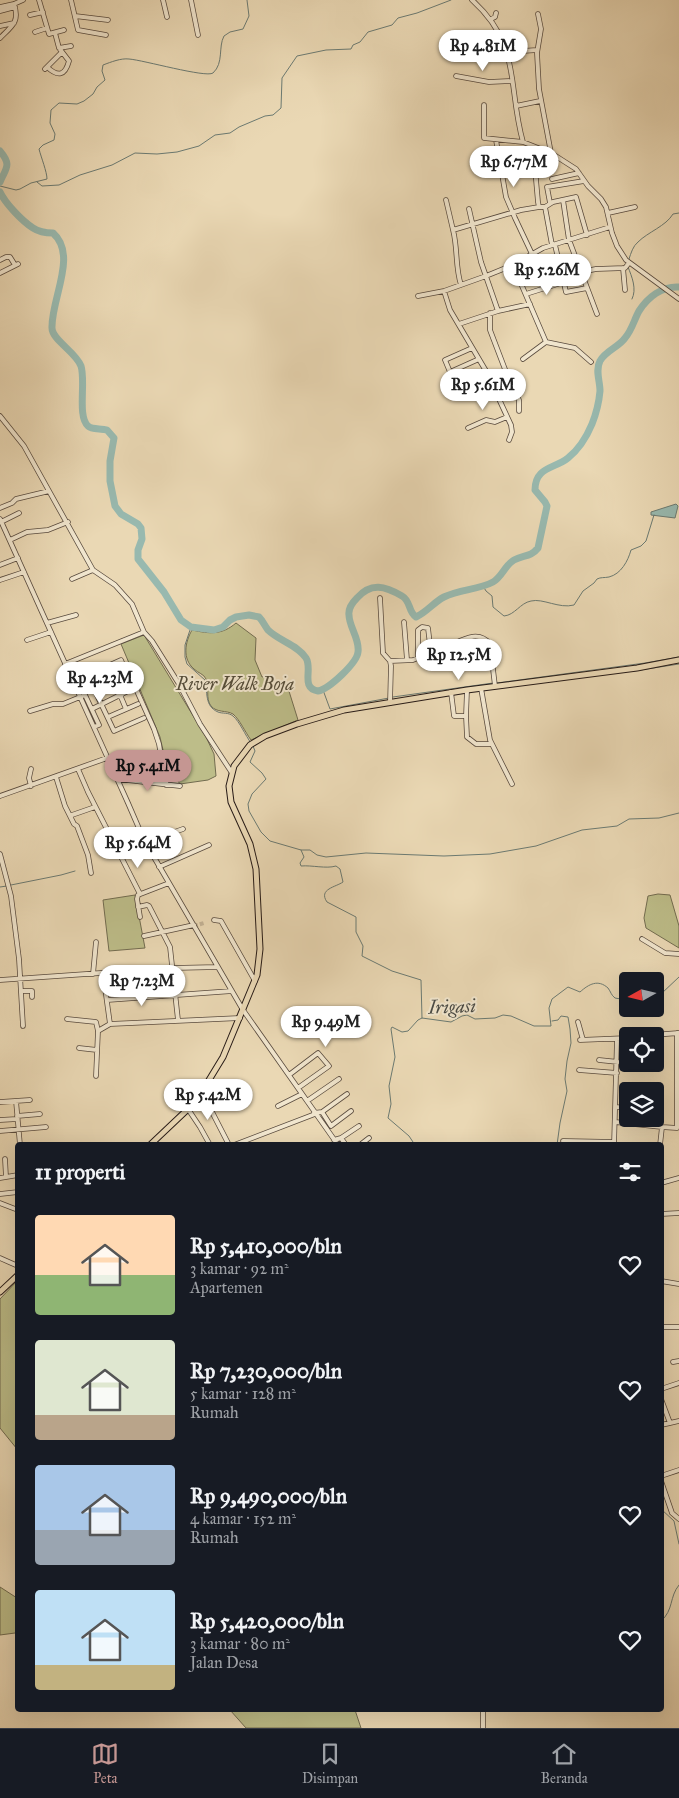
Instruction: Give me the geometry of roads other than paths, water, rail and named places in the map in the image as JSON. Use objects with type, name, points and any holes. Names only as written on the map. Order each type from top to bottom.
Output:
[{"type":"main road","points":[[153,1142],[188,1109],[223,1057],[256,981],[260,949],[256,869],[250,844],[231,802],[230,794],[232,773],[239,758],[252,744],[265,736],[321,716],[390,699],[451,694],[482,689],[495,684],[637,668],[679,660]]},
{"type":"main road","points":[[0,1292],[15,1278]]},
{"type":"street","points":[[0,11],[23,0]]},
{"type":"street","points":[[39,0],[49,34],[64,30]]},
{"type":"street","points":[[71,0],[78,30],[106,35]]},
{"type":"street","points":[[163,0],[167,17]]},
{"type":"street","points":[[191,0],[198,35]]},
{"type":"street","points":[[472,0],[491,19],[501,34],[508,52],[523,142]]},
{"type":"street","points":[[0,7],[15,5]]},
{"type":"street","points":[[0,38],[16,22],[15,5]]},
{"type":"street","points":[[30,15],[43,12]]},
{"type":"street","points":[[491,19],[495,17],[496,12]]},
{"type":"street","points":[[538,14],[541,36],[537,50],[540,101],[551,153]]},
{"type":"street","points":[[75,16],[108,20]]},
{"type":"street","points":[[0,26],[16,22]]},
{"type":"street","points":[[36,32],[47,28]]},
{"type":"street","points":[[55,33],[61,53],[69,61],[63,72],[55,74],[46,68],[61,53]]},
{"type":"street","points":[[59,48],[71,46]]},
{"type":"street","points":[[508,52],[537,50]]},
{"type":"street","points":[[456,76],[489,82],[512,81]]},
{"type":"street","points":[[516,106],[540,101]]},
{"type":"street","points":[[484,105],[484,138],[523,142],[551,153],[569,164],[602,199],[617,246],[627,264],[679,299]]},
{"type":"street","points":[[496,140],[506,197],[539,272],[542,288]]},
{"type":"street","points":[[533,146],[540,207]]},
{"type":"street","points":[[552,179],[578,173]]},
{"type":"street","points":[[550,203],[547,187],[584,181]]},
{"type":"street","points":[[453,230],[512,213],[545,207],[550,203],[576,197],[587,234]]},
{"type":"street","points":[[446,200],[457,246],[458,267],[456,272],[461,285]]},
{"type":"street","points":[[563,200],[569,240],[597,314]]},
{"type":"street","points":[[545,207],[566,292],[587,288]]},
{"type":"street","points":[[608,213],[635,207]]},
{"type":"street","points":[[469,209],[486,276],[498,311]]},
{"type":"street","points":[[418,296],[444,291],[461,285],[513,265],[531,254],[553,245],[610,227]]},
{"type":"street","points":[[0,260],[10,257],[16,264],[0,273]]},
{"type":"street","points":[[581,272],[627,264]]},
{"type":"street","points":[[625,290],[627,264]]},
{"type":"street","points":[[513,265],[546,342]]},
{"type":"street","points":[[526,294],[564,282]]},
{"type":"street","points":[[444,291],[450,310],[479,359],[507,417],[512,429],[509,440]]},
{"type":"street","points":[[459,324],[490,313],[530,304]]},
{"type":"street","points":[[490,313],[490,330],[511,385],[519,400],[519,411]]},
{"type":"street","points":[[522,359],[546,342],[575,348],[591,362]]},
{"type":"street","points":[[472,348],[445,360],[450,372],[479,359]]},
{"type":"street","points":[[496,394],[511,385]]},
{"type":"street","points":[[0,416],[24,446],[93,570],[115,585],[132,604],[144,632],[152,641],[179,684],[200,724],[232,773]]},
{"type":"street","points":[[468,428],[489,419],[495,422],[507,417]]},
{"type":"street","points":[[0,508],[12,503],[16,499],[49,490]]},
{"type":"street","points":[[19,513],[1,521],[65,664],[96,726]]},
{"type":"street","points":[[10,540],[27,532],[48,530],[68,522]]},
{"type":"street","points":[[0,534],[5,532]]},
{"type":"street","points":[[0,565],[18,558]]},
{"type":"street","points":[[72,579],[93,570]]},
{"type":"street","points":[[1,578],[24,572]]},
{"type":"street","points":[[380,598],[382,653],[390,661],[392,671],[390,699]]},
{"type":"street","points":[[47,623],[76,615]]},
{"type":"street","points":[[404,622],[407,660]]},
{"type":"street","points":[[390,661],[418,658],[418,630],[422,627],[428,628],[430,646],[436,650],[448,648],[466,637],[483,639],[490,644],[495,684]]},
{"type":"street","points":[[27,640],[51,632]]},
{"type":"street","points":[[65,664],[144,632]]},
{"type":"street","points":[[97,687],[127,674],[121,660],[95,671],[93,675],[97,687],[96,693],[115,732],[144,718]]},
{"type":"street","points":[[113,680],[126,709]]},
{"type":"street","points":[[132,680],[156,736],[166,784]]},
{"type":"street","points":[[92,709],[132,689]]},
{"type":"street","points":[[482,689],[491,744],[512,784]]},
{"type":"street","points":[[468,691],[467,737],[476,744],[491,744]]},
{"type":"street","points":[[451,694],[454,716],[466,716]]},
{"type":"street","points":[[30,711],[52,704],[63,704],[86,695],[92,709],[97,735],[146,844],[243,1010],[334,1140],[341,1138],[359,1126]]},
{"type":"street","points":[[96,726],[138,704]]},
{"type":"street","points":[[0,796],[108,758]]},
{"type":"street","points":[[31,769],[29,778],[31,786]]},
{"type":"street","points":[[78,769],[140,894]]},
{"type":"street","points":[[56,777],[65,806],[74,824],[77,826],[88,854],[91,873]]},
{"type":"street","points":[[118,779],[180,786]]},
{"type":"street","points":[[72,815],[96,808]]},
{"type":"street","points":[[118,852],[146,844],[183,829]]},
{"type":"street","points":[[159,866],[209,845]]},
{"type":"street","points":[[0,854],[11,896],[23,1026]]},
{"type":"street","points":[[140,917],[137,899],[140,894],[169,883]]},
{"type":"street","points":[[138,908],[148,905],[164,932],[170,947],[178,1020]]},
{"type":"street","points":[[214,920],[221,921],[256,981]]},
{"type":"street","points":[[144,936],[194,925]]},
{"type":"street","points":[[642,938],[664,953],[679,954]]},
{"type":"street","points":[[93,974],[96,942]]},
{"type":"street","points":[[0,980],[173,968],[218,967]]},
{"type":"street","points":[[103,973],[110,1024]]},
{"type":"street","points":[[21,991],[32,991],[32,996]]},
{"type":"street","points":[[107,1000],[232,991]]},
{"type":"street","points":[[98,1031],[110,1024],[240,1018]]},
{"type":"street","points":[[67,1019],[95,1022],[98,1031],[96,1076]]},
{"type":"street","points":[[578,1022],[582,1040],[617,1039],[618,1062],[614,1142]]},
{"type":"street","points":[[664,1034],[678,1033],[678,1128],[664,1126]]},
{"type":"street","points":[[79,1048],[97,1050]]},
{"type":"street","points":[[289,1075],[318,1053],[328,1066],[298,1088]]},
{"type":"street","points":[[599,1060],[618,1062]]},
{"type":"street","points":[[579,1070],[617,1072]]},
{"type":"street","points":[[307,1101],[339,1079]]},
{"type":"street","points":[[200,1093],[227,1142]]},
{"type":"street","points":[[278,1106],[302,1094]]},
{"type":"street","points":[[241,1142],[322,1112],[346,1094]]},
{"type":"street","points":[[0,1102],[30,1100]]},
{"type":"street","points":[[16,1101],[20,1142]]},
{"type":"street","points":[[188,1109],[208,1142]]},
{"type":"street","points":[[322,1112],[331,1126],[351,1111]]},
{"type":"street","points":[[0,1120],[40,1114]]},
{"type":"street","points":[[615,1122],[619,1122]]},
{"type":"street","points":[[0,1131],[46,1127]]},
{"type":"street","points":[[660,1142],[662,1127]]},
{"type":"street","points":[[341,1138],[344,1142]]},
{"type":"street","points":[[364,1142],[370,1138]]},
{"type":"street","points":[[563,1141],[588,1142]]},
{"type":"street","points":[[5,1159],[6,1177]]},
{"type":"street","points":[[0,1178],[15,1176]]},
{"type":"street","points":[[664,1182],[679,1178]]},
{"type":"street","points":[[0,1194],[15,1192]]},
{"type":"street","points":[[0,1204],[15,1209]]},
{"type":"street","points":[[664,1214],[679,1214]]},
{"type":"street","points":[[0,1258],[15,1265]]},
{"type":"street","points":[[664,1282],[679,1284]]},
{"type":"street","points":[[664,1327],[679,1327]]},
{"type":"street","points":[[673,1362],[679,1361]]},
{"type":"street","points":[[664,1388],[679,1383]]},
{"type":"street","points":[[664,1407],[670,1423]]},
{"type":"street","points":[[664,1424],[679,1420]]},
{"type":"street","points":[[664,1475],[679,1470]]},
{"type":"street","points":[[664,1489],[672,1512],[679,1519]]},
{"type":"street","points":[[483,1712],[483,1728]]},
{"type":"water","points":[[676,504],[678,506],[675,518],[651,515],[651,512]]},
{"type":"waterway","points":[[0,186],[16,190],[31,183],[47,179],[39,149],[54,140],[55,134],[50,123],[51,110],[59,103],[77,104],[93,94],[97,87],[105,80],[102,71],[103,65],[129,59],[187,71],[213,73],[219,65],[224,36],[230,32],[243,29],[249,16],[247,0]]},
{"type":"waterway","points":[[37,182],[42,186],[59,185],[80,175],[112,165],[135,153],[157,154],[177,152],[199,146],[215,135],[230,133],[265,116],[273,115],[281,108],[282,78],[297,56],[326,50],[351,49],[368,32],[392,25],[398,18],[451,0]]},
{"type":"waterway","points":[[0,151],[7,163],[0,182]]},
{"type":"waterway","points":[[0,192],[24,221],[33,228],[53,233],[60,242],[63,253],[63,265],[62,278],[53,316],[53,333],[81,366],[83,381],[82,407],[85,421],[90,427],[107,430],[114,438],[110,461],[110,481],[115,506],[121,514],[138,524],[141,528],[142,539],[138,550],[138,559],[164,592],[181,620],[191,627],[214,630],[223,627],[236,617],[249,615],[259,617],[272,634],[303,654],[308,662],[308,682],[313,689],[318,691],[329,686],[342,675],[356,657],[358,647],[349,620],[349,612],[352,603],[362,593],[378,587],[390,590],[405,598],[413,615],[416,617],[444,597],[493,582],[511,562],[533,553],[538,548],[547,506],[535,490],[536,482],[542,473],[572,455],[588,433],[599,399],[598,368],[600,361],[605,354],[625,338],[639,311],[651,297],[661,290],[679,287]]},
{"type":"waterway","points":[[629,259],[633,248],[638,242],[666,222],[673,214],[679,213]]},
{"type":"waterway","points":[[628,267],[634,287],[632,299]]},
{"type":"waterway","points":[[483,586],[492,596],[493,607],[504,616],[511,614],[527,602],[536,600],[563,606],[574,605],[583,591],[597,579],[609,577],[617,573],[626,563],[631,550],[641,546],[646,541],[654,515]]},
{"type":"waterway","points":[[191,627],[185,645],[187,664],[205,680],[210,706],[218,712],[233,716],[251,743]]},
{"type":"waterway","points":[[497,683],[679,657]]},
{"type":"waterway","points":[[634,671],[679,664]]},
{"type":"waterway","points":[[393,697],[493,683]]},
{"type":"waterway","points":[[323,690],[330,709],[389,698]]},
{"type":"waterway","points":[[253,746],[255,751],[250,762],[266,779],[252,794],[248,804],[249,811],[261,832],[270,841],[301,850],[310,850],[317,855],[326,857],[366,853],[444,856],[490,854],[536,846],[582,830],[617,826],[629,819],[659,818],[679,813]]},
{"type":"waterway","points":[[301,850],[304,857],[300,863],[301,866],[336,866],[340,869],[343,882],[326,891],[325,898],[327,902],[356,917],[356,932],[363,946],[362,956],[392,971],[421,980],[422,1018]]},
{"type":"waterway","points":[[11,885],[75,871]]},
{"type":"waterway","points":[[0,887],[7,886]]},
{"type":"waterway","name":"Irigasi","points":[[664,991],[679,977]]},
{"type":"waterway","name":"Irigasi","points":[[413,1142],[409,1136],[388,1118],[391,1104],[389,1086],[395,1057],[392,1027],[402,1032],[408,1031],[422,1018],[451,1022],[467,1015],[475,1019],[495,1018],[503,1015],[511,1016],[534,1026],[551,1026],[549,1008],[552,999],[568,987],[580,992],[597,983],[604,985],[615,998],[619,999]]},
{"type":"waterway","name":"Irigasi","points":[[552,1021],[558,1020],[561,1016],[568,1017],[571,1043],[565,1079],[567,1091],[557,1142]]},
{"type":"waterway","name":"Irigasi","points":[[664,1512],[674,1521],[679,1544]]},
{"type":"waterway","name":"Irigasi","points":[[664,1618],[679,1585]]},
{"type":"tunnel","points":[[194,926],[204,923]]},
{"type":"park label","name":"River Walk Boja","points":[[235,684]]}]
